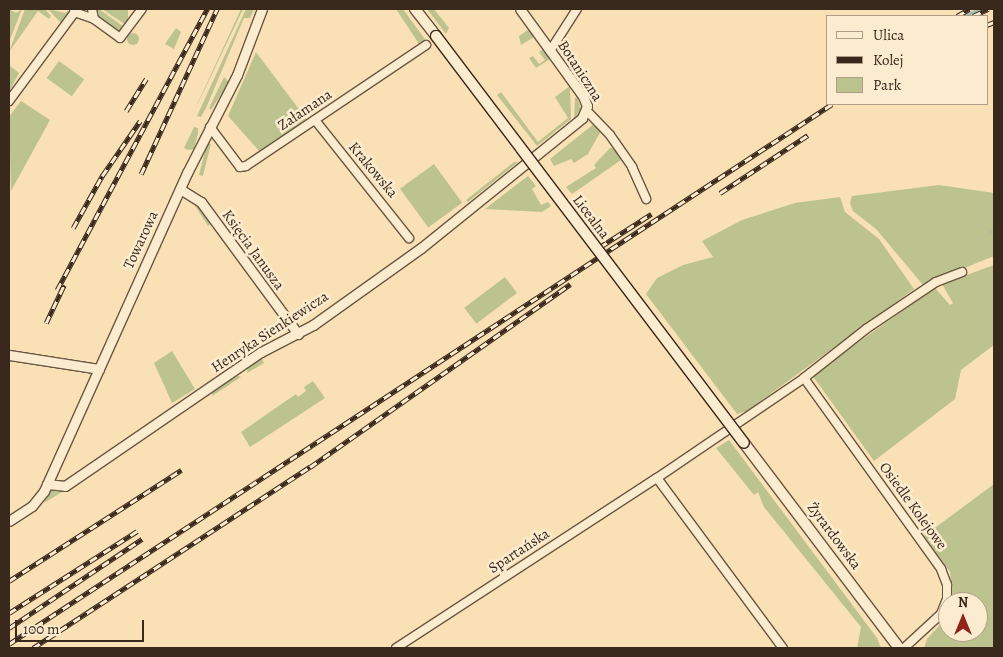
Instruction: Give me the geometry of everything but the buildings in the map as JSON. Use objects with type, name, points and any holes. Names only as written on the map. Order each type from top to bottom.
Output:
[{"type":"main road","name":"Licealna","points":[[415,9],[437,41],[744,443]]},
{"type":"main road","name":"Żyrardowska","points":[[744,443],[899,648]]},
{"type":"street","points":[[92,9],[94,19]]},
{"type":"street","points":[[9,101],[76,10],[94,19],[120,38],[142,9]]},
{"type":"street","name":"Towarowa","points":[[48,484],[180,189],[237,75],[262,9]]},
{"type":"street","name":"Botaniczna","points":[[520,9],[583,96],[587,111],[597,118],[632,167],[646,199]]},
{"type":"street","points":[[550,51],[577,9]]},
{"type":"street","name":"Licealna","points":[[437,41],[527,164]]},
{"type":"street","name":"Załamana","points":[[210,127],[243,167],[426,45]]},
{"type":"street","name":"Henryka Sienkiewicza","points":[[48,484],[64,486],[273,345],[298,334],[421,248],[527,164],[582,118],[587,111]]},
{"type":"street","name":"Krakowska","points":[[315,120],[408,238]]},
{"type":"street","name":"Księcia Janusza","points":[[180,189],[201,202],[298,334]]},
{"type":"street","points":[[804,378],[866,329],[936,282],[962,272]]},
{"type":"street","points":[[9,355],[99,369]]},
{"type":"street","name":"Spartańska","points":[[396,648],[657,478],[804,378]]},
{"type":"street","name":"Osiedle Kolejowe","points":[[804,378],[941,569],[948,584],[947,599],[941,614],[904,648]]},
{"type":"street","points":[[657,478],[783,648]]},
{"type":"street","points":[[9,521],[37,501],[48,484]]},
{"type":"green space","points":[[9,9],[16,13],[22,9],[9,42]]},
{"type":"green space","points":[[25,9],[45,9],[51,16],[49,19],[38,11],[9,52]]},
{"type":"green space","points":[[48,9],[65,13],[71,9],[61,23]]},
{"type":"green space","points":[[96,9],[99,9],[124,27],[117,32],[102,22]]},
{"type":"green space","points":[[102,9],[128,9],[128,23],[126,25]]},
{"type":"green space","points":[[241,9],[243,9],[193,114],[201,96]]},
{"type":"green space","points":[[246,9],[254,9],[250,18],[244,18],[206,108],[201,117],[197,116]]},
{"type":"green space","points":[[396,9],[403,9],[427,42],[421,47]]},
{"type":"green space","points":[[427,9],[434,9],[449,28],[446,34]]},
{"type":"green space","points":[[176,28],[181,32],[174,49],[165,44]]},
{"type":"green space","points":[[529,29],[534,37],[521,45],[519,36]]},
{"type":"green space","points":[[133,33],[139,39],[133,45],[127,39]]},
{"type":"green space","points":[[543,49],[550,59],[536,68],[529,58],[533,56],[539,64],[545,60],[539,52]]},
{"type":"green space","points":[[256,52],[307,120],[260,152],[228,116]]},
{"type":"green space","points":[[59,61],[84,79],[72,96],[47,78]]},
{"type":"green space","points":[[9,65],[19,73],[9,92]]},
{"type":"green space","points":[[224,77],[229,82],[211,110],[209,108]]},
{"type":"green space","points":[[570,86],[571,119],[537,146],[497,95],[501,92],[538,142],[568,118],[555,97]]},
{"type":"green space","points":[[577,97],[581,109],[574,120],[575,98]]},
{"type":"green space","points":[[21,101],[50,120],[11,191],[9,117]]},
{"type":"green space","points":[[595,123],[601,131],[588,154],[574,163],[571,159],[554,166],[550,159]]},
{"type":"green space","points":[[194,127],[198,128],[198,133],[194,149],[188,150],[184,148]]},
{"type":"green space","points":[[207,143],[211,144],[203,176],[199,175]]},
{"type":"green space","points":[[610,148],[614,148],[621,160],[572,194],[566,187],[596,168],[594,165]]},
{"type":"green space","points":[[514,162],[518,162],[468,202],[466,200]]},
{"type":"green space","points":[[434,164],[462,203],[428,228],[400,189]]},
{"type":"green space","points":[[528,176],[536,186],[532,189],[541,205],[548,202],[551,206],[542,212],[485,209]]},
{"type":"green space","points":[[939,185],[994,193],[994,256],[923,285],[876,229],[853,211],[850,203],[852,196]]},
{"type":"green space","points":[[840,197],[845,212],[879,239],[914,289],[747,411],[737,414],[646,294],[657,278],[683,265],[713,257],[702,241],[742,220],[795,203]]},
{"type":"green space","points":[[192,201],[199,205],[212,223],[208,226]]},
{"type":"green space","points":[[994,265],[994,345],[961,370],[955,399],[874,461],[812,375],[935,288],[950,305],[953,303],[942,284]]},
{"type":"green space","points":[[505,277],[517,293],[476,324],[464,308]]},
{"type":"green space","points":[[172,351],[195,389],[172,403],[154,363]]},
{"type":"green space","points":[[261,357],[264,363],[247,373],[248,366]]},
{"type":"green space","points":[[235,375],[241,377],[212,396],[213,389]]},
{"type":"green space","points":[[313,381],[325,398],[250,447],[241,432],[296,394],[298,397],[306,391],[304,387]]},
{"type":"green space","points":[[729,440],[877,638],[881,648],[857,648],[861,627],[764,507],[758,492],[754,495],[716,448]]},
{"type":"green space","points":[[994,484],[994,648],[924,648],[927,639],[938,627],[938,642],[988,642],[988,592],[952,592],[950,572],[924,536]]},
{"type":"green space","points":[[70,487],[44,503],[50,491]]},
{"type":"waterway","points":[[967,15],[979,9]]},
{"type":"railway","points":[[57,290],[207,9]]},
{"type":"railway","points":[[141,174],[217,9]]},
{"type":"railway","points":[[959,15],[969,9]]},
{"type":"railway","points":[[975,15],[988,9]]},
{"type":"railway","points":[[988,25],[994,22]]},
{"type":"railway","points":[[126,111],[146,79]]},
{"type":"railway","points":[[9,644],[830,105]]},
{"type":"railway","points":[[73,228],[102,176],[140,121]]},
{"type":"railway","points":[[720,193],[808,135]]},
{"type":"railway","points":[[600,247],[651,214]]},
{"type":"railway","points":[[33,648],[310,467],[570,284]]},
{"type":"railway","points":[[46,323],[64,285]]},
{"type":"railway","points":[[9,581],[181,470]]},
{"type":"railway","points":[[9,613],[137,531]]},
{"type":"railway","points":[[9,628],[142,539]]}]
